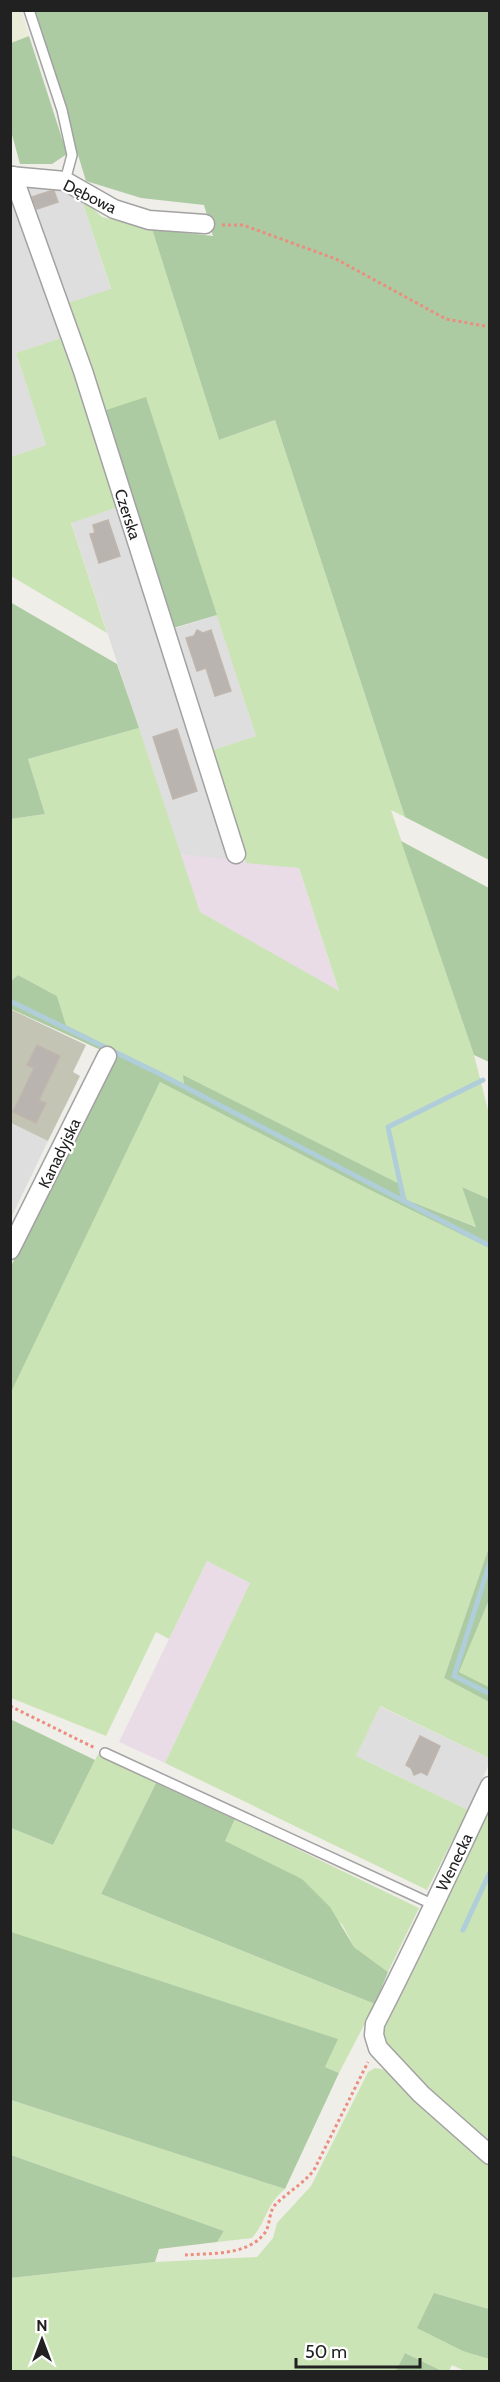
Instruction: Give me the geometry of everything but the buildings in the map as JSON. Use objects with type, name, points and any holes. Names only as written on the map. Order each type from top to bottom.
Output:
[{"type":"street","name":"Dębowa","points":[[12,176],[65,181],[114,209],[149,220],[205,224]]},
{"type":"street","name":"Czerska","points":[[12,176],[83,371],[236,854]]},
{"type":"street","name":"Kanadyjska","points":[[10,1250],[107,1056]]},
{"type":"street","name":"Wenecka","points":[[378,2048],[374,2035],[375,2024],[419,1939],[432,1904],[489,1786]]},
{"type":"street","points":[[378,2048],[421,2094],[489,2156]]},
{"type":"lane","points":[[29,10],[62,110],[72,155],[65,181]]},
{"type":"lane","points":[[105,1753],[432,1904]]},
{"type":"path","points":[[205,224],[243,225],[336,259],[446,319],[489,327]]},
{"type":"path","points":[[10,1706],[105,1753]]},
{"type":"path","points":[[186,2255],[230,2252],[249,2245],[265,2233],[275,2204],[304,2183],[314,2170],[363,2070],[378,2048]]},
{"type":"shaded area","points":[[24,184],[62,187],[81,197],[111,290],[65,304]]},
{"type":"shaded area","points":[[10,188],[14,189],[61,338],[16,353],[46,445],[11,457]]},
{"type":"shaded area","points":[[118,507],[232,861],[180,854],[71,522]]},
{"type":"shaded area","points":[[217,615],[256,736],[210,751],[170,630]]},
{"type":"shaded area","points":[[180,854],[299,868],[339,992],[200,912]]},
{"type":"shaded area","points":[[10,1009],[86,1045],[73,1072],[80,1076],[48,1141],[11,1123]]},
{"type":"shaded area","points":[[11,1123],[48,1141],[11,1218]]},
{"type":"shaded area","points":[[207,1561],[250,1583],[165,1763],[119,1742]]},
{"type":"shaded area","points":[[379,1706],[489,1758],[489,1764],[468,1810],[356,1756]]},
{"type":"green space","points":[[10,11],[21,11],[29,36],[11,43]]},
{"type":"green space","points":[[34,11],[489,11],[489,860],[405,817],[275,420],[219,440],[152,229],[213,236],[204,205],[141,198],[86,181]]},
{"type":"green space","points":[[29,36],[67,154],[52,164],[20,164],[11,131],[11,43]]},
{"type":"green space","points":[[81,197],[102,217],[152,229],[219,440],[275,420],[405,817],[391,810],[474,1055],[489,1114],[489,1199],[462,1187],[477,1227],[407,1200],[402,1185],[184,1076],[184,1084],[66,1025],[57,996],[18,975],[11,981],[11,819],[45,814],[28,759],[139,728],[200,912],[339,991],[299,868],[246,863],[210,751],[256,736],[146,398],[100,412],[65,304],[111,289]]},
{"type":"green space","points":[[61,338],[118,507],[71,523],[107,633],[11,576],[11,457],[46,445],[16,353]]},
{"type":"green space","points":[[146,397],[217,615],[170,629],[100,412]]},
{"type":"green space","points":[[10,602],[117,664],[139,728],[28,759],[45,814],[11,819]]},
{"type":"green space","points":[[401,841],[489,888],[489,1062],[474,1055]]},
{"type":"green space","points":[[18,975],[57,996],[66,1025],[184,1084],[183,1075],[402,1185],[407,1200],[476,1227],[462,1187],[489,1199],[489,1248],[368,1189],[160,1082],[11,1392],[10,1268],[114,1056],[11,1009],[11,981]]},
{"type":"green space","points":[[160,1082],[368,1189],[489,1248],[489,1547],[444,1678],[489,1702],[489,1758],[380,1706],[356,1756],[468,1810],[427,1890],[165,1763],[250,1583],[207,1561],[169,1639],[156,1632],[106,1736],[11,1698],[10,1392]]},
{"type":"green space","points":[[489,1547],[489,1600],[459,1672],[489,1687],[489,1702],[444,1678]]},
{"type":"green space","points":[[489,1600],[489,1687],[459,1672]]},
{"type":"green space","points":[[10,1719],[95,1760],[53,1845],[11,1828]]},
{"type":"green space","points":[[98,1754],[156,1783],[101,1894],[375,2004],[339,2073],[325,2067],[337,2039],[11,1933],[11,1828],[53,1845]]},
{"type":"green space","points":[[156,1783],[235,1819],[225,1841],[302,1879],[330,1907],[354,1947],[388,1972],[375,2004],[101,1894]]},
{"type":"green space","points":[[489,1794],[489,2145],[388,2049],[381,2036],[380,2023]]},
{"type":"green space","points":[[235,1819],[419,1908],[388,1972],[354,1947],[342,1924],[225,1841]]},
{"type":"green space","points":[[11,1932],[338,2039],[325,2067],[339,2073],[285,2189],[11,2100]]},
{"type":"green space","points":[[375,2068],[386,2070],[489,2162],[489,2309],[434,2293],[476,2355],[489,2359],[489,2371],[465,2371],[452,2365],[449,2371],[442,2371],[405,2353],[396,2372],[11,2372],[11,2278],[155,2262],[257,2257],[273,2238],[277,2223],[311,2186],[368,2072]]},
{"type":"green space","points":[[11,2100],[285,2189],[274,2201],[252,2238],[217,2242],[224,2231],[11,2155]]},
{"type":"green space","points":[[11,2155],[224,2231],[217,2242],[159,2249],[155,2262],[11,2278]]},
{"type":"green space","points":[[434,2293],[489,2309],[489,2359],[463,2351],[417,2328]]},
{"type":"green space","points":[[405,2353],[442,2371],[396,2371]]},
{"type":"waterway","points":[[10,1001],[158,1073],[490,1246]]},
{"type":"waterway","points":[[404,1201],[388,1127],[483,1080]]},
{"type":"waterway","points":[[490,1562],[454,1676],[490,1694]]},
{"type":"waterway","points":[[463,1930],[490,1872]]}]
